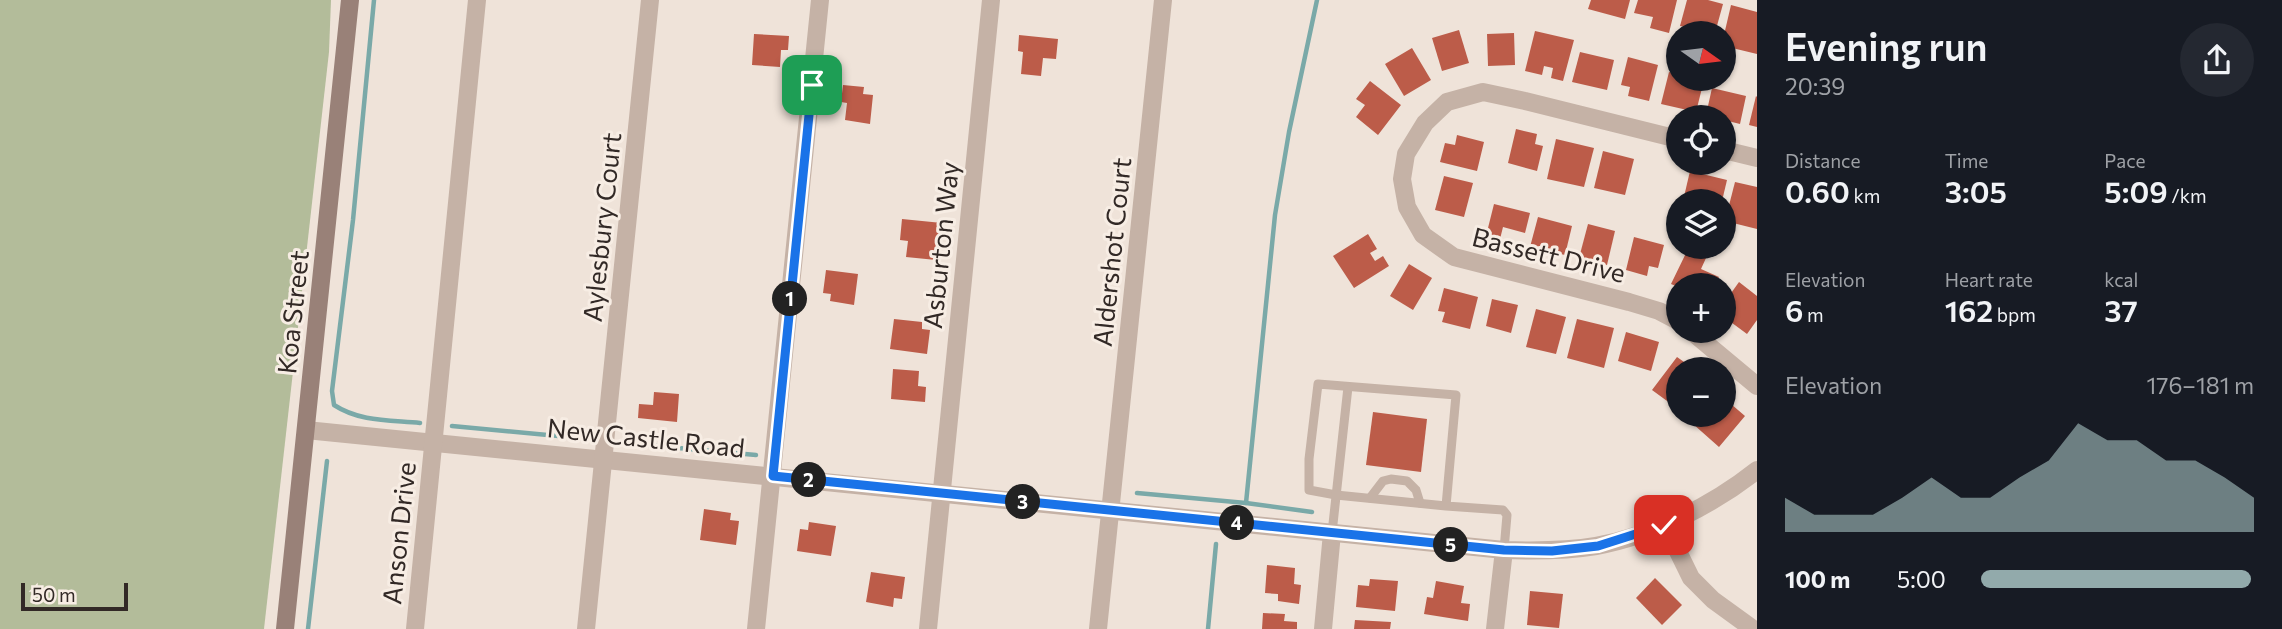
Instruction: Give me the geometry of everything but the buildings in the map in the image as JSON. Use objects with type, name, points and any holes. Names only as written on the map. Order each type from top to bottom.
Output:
[{"type":"main road","name":"Koa Street","points":[[285,629],[349,0]]},
{"type":"street","points":[[433,443],[477,0]]},
{"type":"street","name":"Aylesbury Court","points":[[604,459],[650,0]]},
{"type":"street","points":[[756,629],[820,0]]},
{"type":"street","name":"Asburton Way","points":[[928,629],[991,0]]},
{"type":"street","name":"Aldershot Court","points":[[1098,629],[1163,0]]},
{"type":"street","name":"Bassett Drive","points":[[1666,136],[1483,92],[1447,102],[1425,123],[1406,154],[1402,179],[1407,208],[1423,235],[1454,257],[1629,302],[1666,315]]},
{"type":"street","points":[[1736,153],[1757,158]]},
{"type":"street","points":[[1705,343],[1757,386]]},
{"type":"street","name":"New Castle Road","points":[[306,430],[1504,550],[1552,551],[1598,546],[1664,525],[1736,487],[1757,470]]},
{"type":"street","name":"Anson Drive","points":[[415,629],[433,443]]},
{"type":"street","points":[[586,629],[604,459]]},
{"type":"street","points":[[1664,525],[1691,578],[1713,600],[1753,629]]},
{"type":"street","points":[[1323,629],[1332,533]]},
{"type":"street","points":[[1495,629],[1504,550]]},
{"type":"lane","points":[[1446,506],[1456,395],[1318,384],[1309,459],[1309,490],[1336,495],[1446,506],[1503,510],[1507,515],[1504,550]]},
{"type":"lane","points":[[1332,533],[1348,387]]},
{"type":"lane","points":[[1370,498],[1380,484],[1391,479],[1407,481],[1416,489],[1420,503]]},
{"type":"green space","points":[[0,0],[331,0],[329,52],[264,629],[0,629]]},
{"type":"waterway","points":[[374,0],[353,220],[332,391],[334,405],[354,415],[420,423]]},
{"type":"waterway","points":[[1246,503],[1275,215],[1289,132],[1317,0]]},
{"type":"waterway","points":[[452,426],[590,439]]},
{"type":"waterway","points":[[623,443],[756,455]]},
{"type":"waterway","points":[[308,629],[327,461]]},
{"type":"waterway","points":[[1137,493],[1312,512]]},
{"type":"waterway","points":[[1208,629],[1216,544]]},
{"type":"route","points":[[812,85],[773,476],[1504,550],[1552,551],[1598,546],[1664,525]]}]
